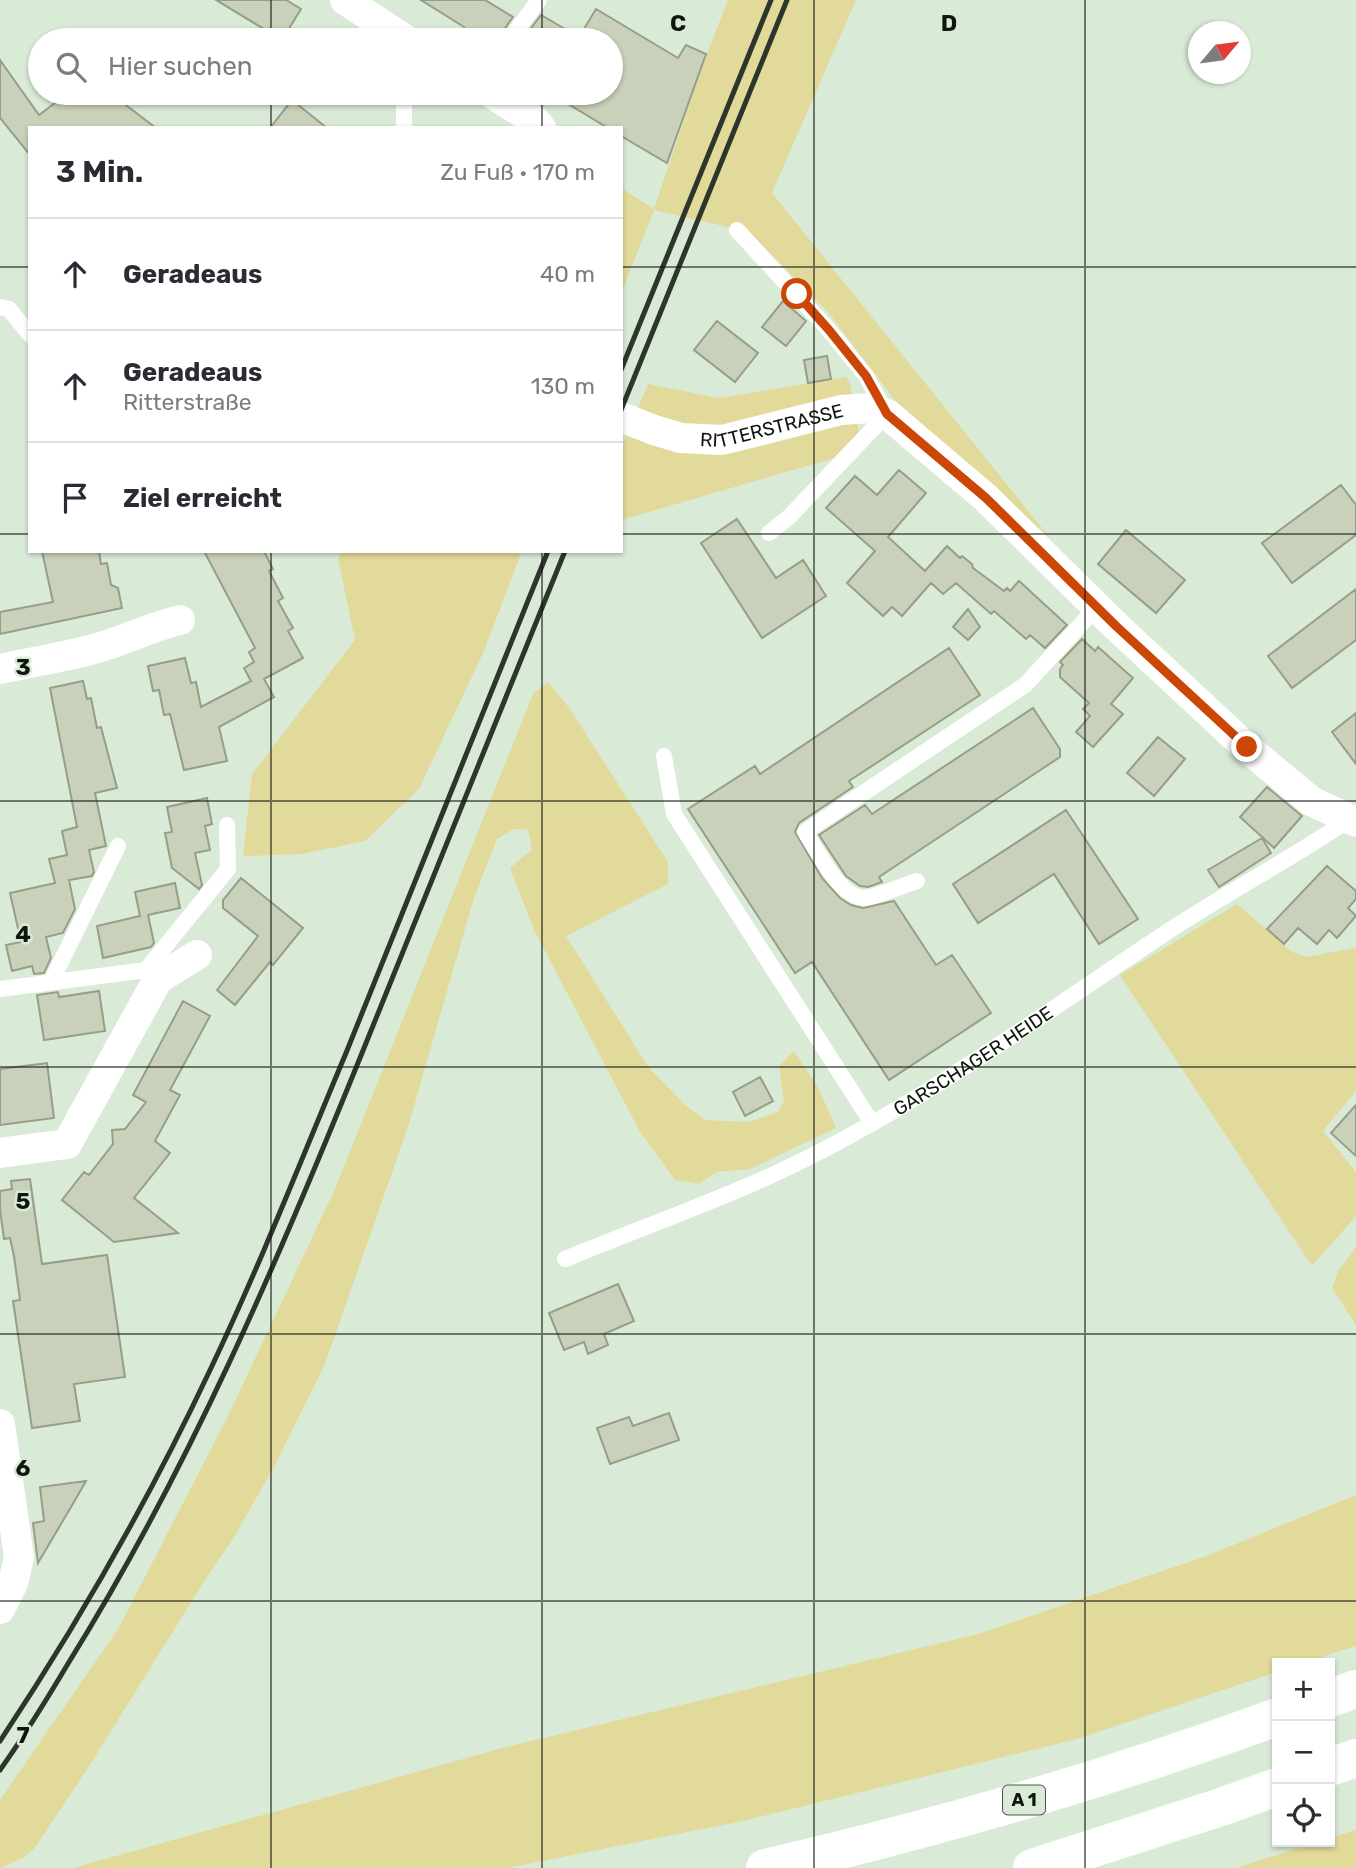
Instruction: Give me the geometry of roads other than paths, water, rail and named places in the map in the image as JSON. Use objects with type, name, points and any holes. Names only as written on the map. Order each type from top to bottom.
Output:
[{"type":"highway","points":[[1335,1696],[1356,1689]]},
{"type":"highway","name":"A 1","points":[[765,1868],[827,1854],[1014,1803],[1213,1741],[1272,1719]]},
{"type":"highway","points":[[1335,1765],[1356,1758]]},
{"type":"highway","points":[[1032,1868],[1272,1789]]},
{"type":"street","points":[[345,0],[387,28]]},
{"type":"street","points":[[510,105],[539,126]]},
{"type":"street","name":"RITTERSTRASSE","points":[[623,418],[681,438],[722,440],[841,410],[871,408],[887,414]]},
{"type":"street","points":[[887,414],[986,498],[1097,607],[1247,747],[1311,801],[1354,819]]},
{"type":"street","points":[[0,669],[94,649],[151,627],[180,620]]},
{"type":"street","points":[[0,1153],[67,1144],[158,979],[197,955]]},
{"type":"street","points":[[0,1424],[19,1557],[13,1583],[0,1609]]},
{"type":"lane","points":[[518,28],[539,0]]},
{"type":"lane","points":[[404,105],[404,126]]},
{"type":"lane","points":[[737,230],[829,330],[866,376],[887,414],[789,517],[769,533]]},
{"type":"lane","points":[[0,307],[9,309],[28,333]]},
{"type":"lane","points":[[917,881],[865,898],[850,894],[838,883],[805,832],[1025,685],[1097,607]]},
{"type":"lane","points":[[664,756],[674,814],[872,1122]]},
{"type":"lane","name":"GARSCHAGER HEIDE","points":[[565,1259],[771,1175],[872,1122],[1029,1025],[1164,934],[1354,819]]},
{"type":"lane","points":[[0,989],[146,970],[228,869],[227,825]]},
{"type":"lane","points":[[51,982],[118,846]]},
{"type":"railway","points":[[623,365],[771,0]]},
{"type":"railway","points":[[623,405],[787,0]]},
{"type":"railway","points":[[0,1741],[58,1651],[112,1559],[188,1416],[229,1329],[346,1053],[547,553]]},
{"type":"railway","points":[[0,1770],[113,1589],[229,1364],[330,1132],[564,553]]}]
